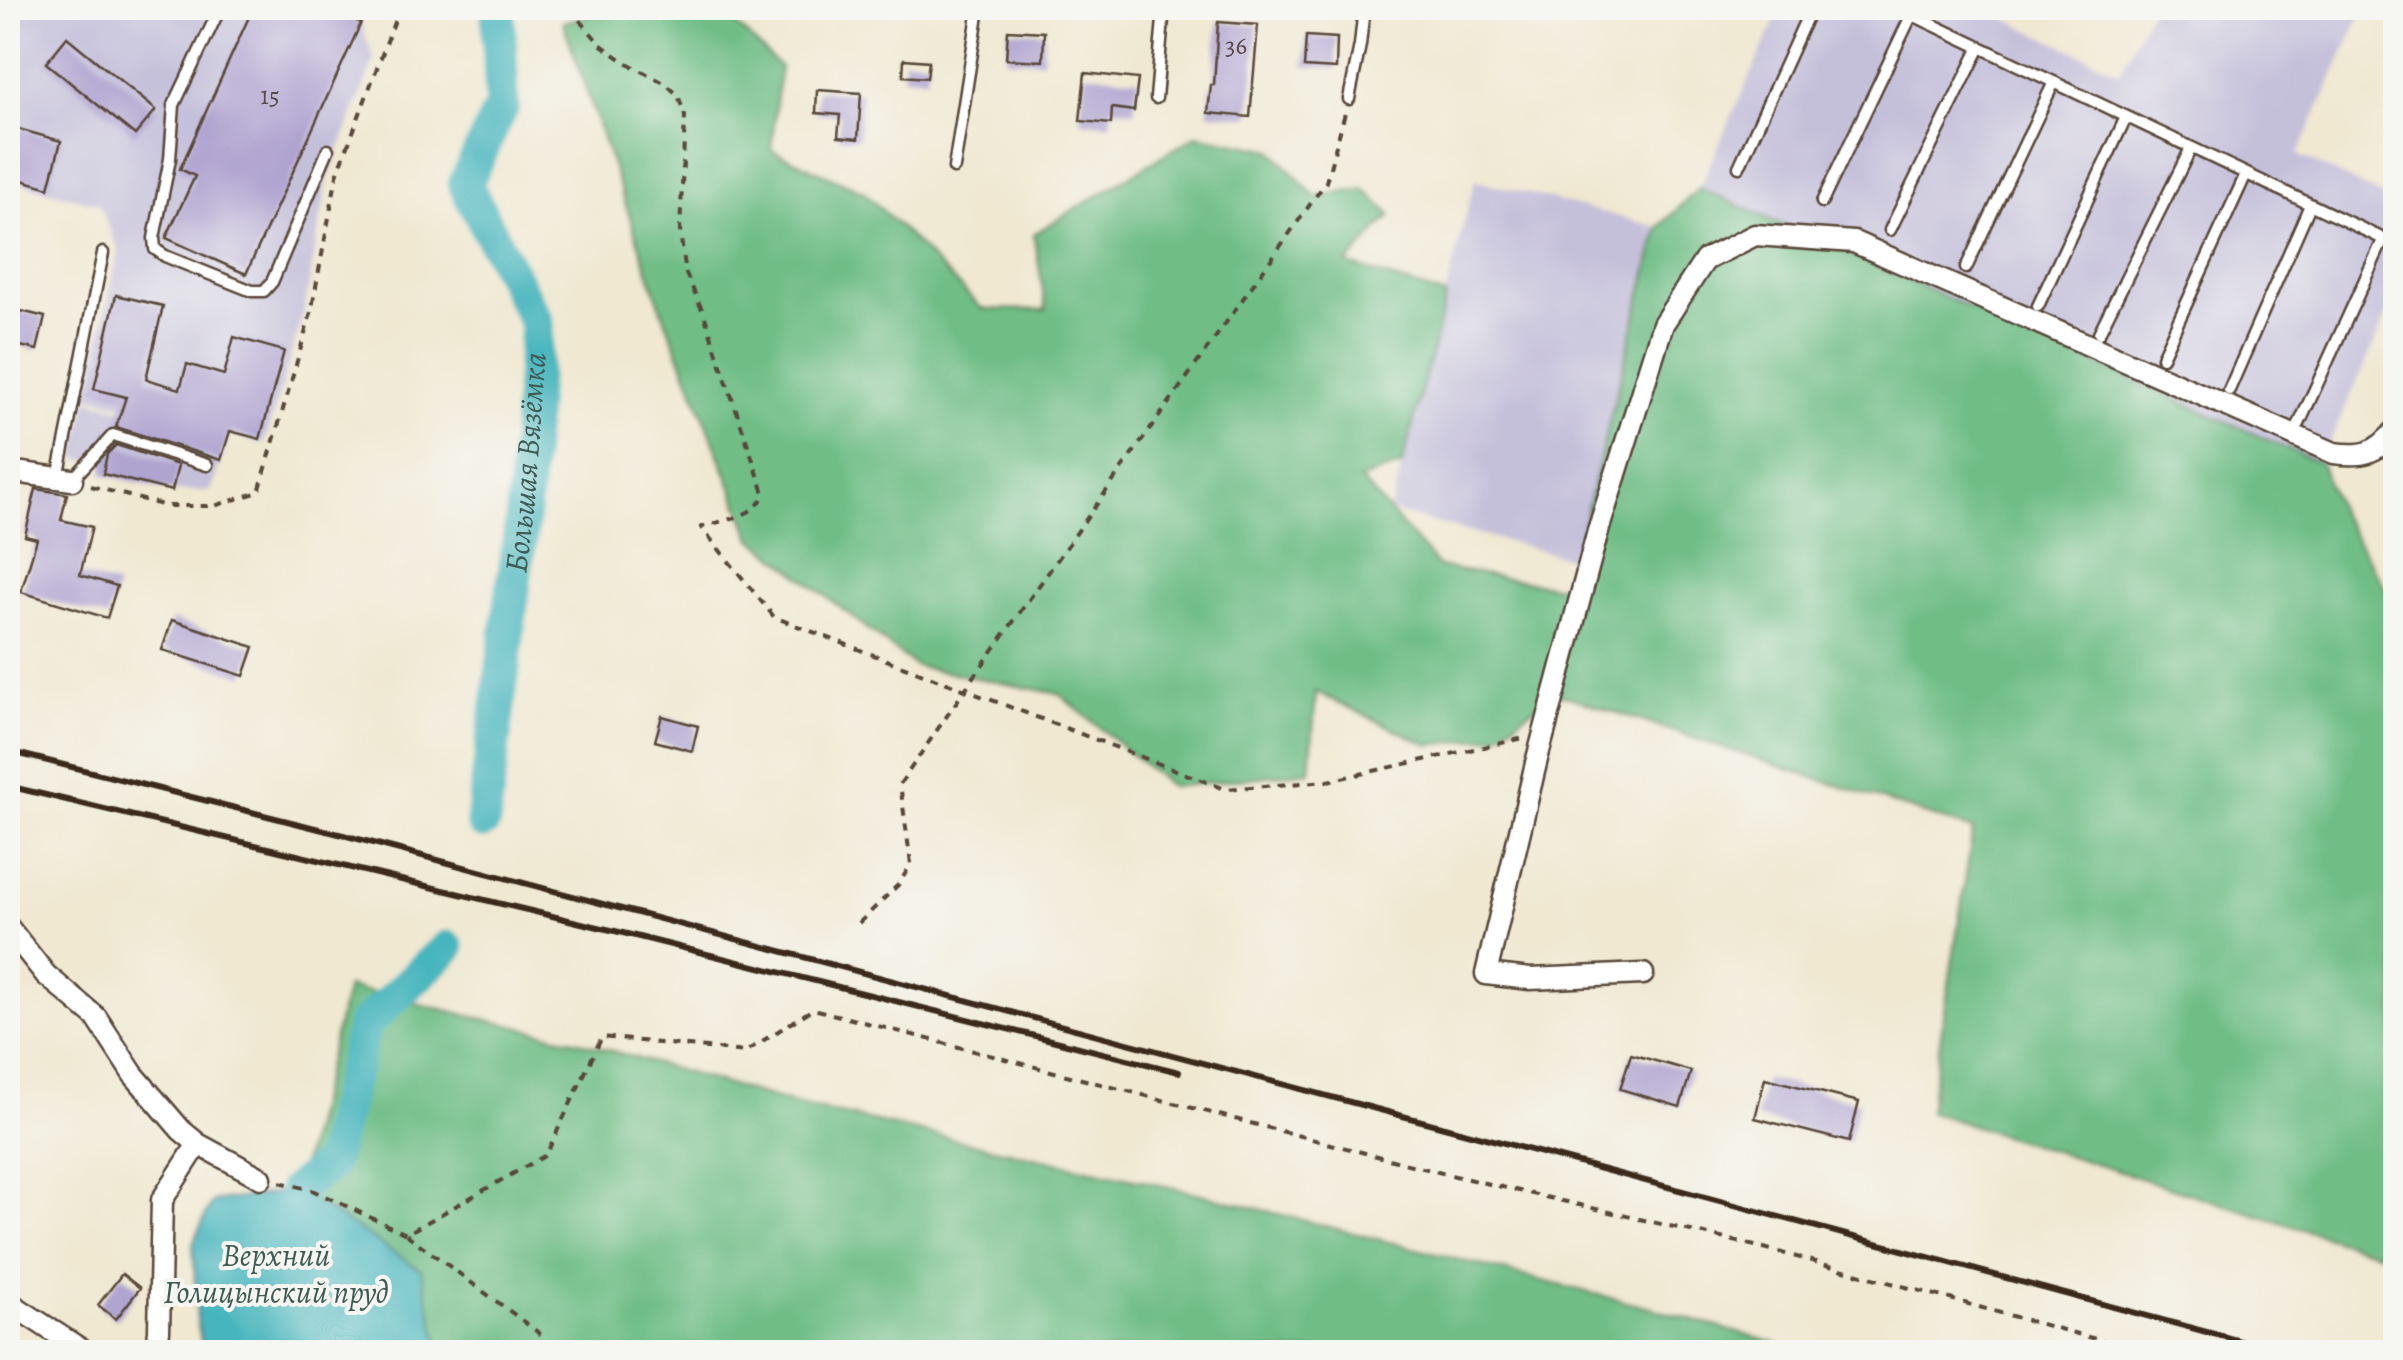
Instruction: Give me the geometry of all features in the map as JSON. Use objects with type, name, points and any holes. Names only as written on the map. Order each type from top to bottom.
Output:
[{"type":"street","points":[[1643,974],[1530,979],[1486,974],[1598,531],[1663,324],[1705,260],[1754,235],[1854,242],[2334,453],[2358,456],[2383,446],[2396,430]]},
{"type":"street","points":[[8,471],[65,480]]},
{"type":"street","points":[[8,927],[46,975],[96,1017],[133,1074],[180,1130],[261,1178]]},
{"type":"street","points":[[156,1352],[162,1200],[198,1144]]},
{"type":"street","points":[[8,1302],[85,1352]]},
{"type":"lane","points":[[220,8],[174,105],[170,159],[155,249],[252,290],[264,291],[272,282],[328,150]]},
{"type":"lane","points":[[954,168],[979,8]]},
{"type":"lane","points":[[1156,98],[1164,8]]},
{"type":"lane","points":[[1349,99],[1364,8]]},
{"type":"lane","points":[[1739,167],[1811,8]]},
{"type":"lane","points":[[1898,8],[2396,245]]},
{"type":"lane","points":[[1822,202],[1912,14]]},
{"type":"lane","points":[[1890,230],[1980,47]]},
{"type":"lane","points":[[1966,268],[2054,82]]},
{"type":"lane","points":[[2038,306],[2126,117]]},
{"type":"lane","points":[[2098,333],[2191,148]]},
{"type":"lane","points":[[2162,358],[2246,174]]},
{"type":"lane","points":[[2229,390],[2310,205]]},
{"type":"lane","points":[[2299,424],[2383,240]]},
{"type":"lane","points":[[65,480],[102,253]]},
{"type":"lane","points":[[65,480],[113,436],[207,466]]},
{"type":"path","points":[[65,480],[166,506],[214,506],[259,492],[311,313],[337,176],[396,17],[403,8]]},
{"type":"path","points":[[570,8],[600,44],[678,95],[685,116],[680,232],[686,274],[704,314],[764,493],[755,510],[700,527],[774,617],[1225,789],[1328,781],[1544,734]]},
{"type":"path","points":[[860,923],[899,884],[910,864],[900,784],[1326,182],[1349,99]]},
{"type":"path","points":[[406,1234],[546,1155],[602,1037],[745,1052],[813,1008],[1442,1172],[1764,1248],[2143,1352]]},
{"type":"path","points":[[261,1178],[312,1190],[406,1234],[543,1336],[544,1352]]},
{"type":"shaded area","points":[[8,8],[327,8],[361,23],[374,60],[328,179],[304,311],[264,444],[87,395],[119,251],[99,204],[8,180]]},
{"type":"shaded area","points":[[1781,8],[1982,8],[2120,72],[2151,8],[2364,8],[2298,155],[2395,202],[2395,298],[2320,463],[1699,188]]},
{"type":"shaded area","points":[[1475,180],[1659,227],[1574,559],[1390,511]]},
{"type":"shaded area","points":[[88,399],[227,441],[211,491],[172,491],[103,474],[104,464],[75,458]]},
{"type":"green space","points":[[621,8],[719,8],[780,67],[771,150],[864,192],[982,309],[1046,310],[1034,234],[1197,135],[1272,150],[1315,197],[1364,189],[1391,215],[1347,264],[1446,296],[1402,465],[1360,479],[1439,567],[1567,588],[1659,227],[1699,188],[2320,463],[2340,514],[2395,603],[2395,1258],[1929,1112],[1973,830],[1554,692],[1497,736],[1429,745],[1316,692],[1310,771],[1171,787],[1059,694],[915,666],[752,538],[662,311],[563,22]]},
{"type":"green space","points":[[347,987],[578,1041],[790,1103],[1188,1191],[1654,1309],[1806,1352],[441,1352],[421,1270],[296,1190]]},
{"type":"water","name":"Верхний Голицынский пруд","points":[[296,1190],[421,1270],[441,1352],[202,1352],[193,1243],[212,1202]]},
{"type":"building","points":[[253,8],[327,8],[361,23],[246,274],[166,238],[195,176],[180,169]]},
{"type":"building","points":[[1218,22],[1258,25],[1250,117],[1208,113]]},
{"type":"building","points":[[1008,30],[1044,32],[1043,61],[1006,59]]},
{"type":"building","points":[[1306,36],[1337,38],[1336,69],[1304,67]]},
{"type":"building","points":[[67,37],[156,110],[135,135],[46,63]]},
{"type":"building","points":[[904,59],[929,61],[927,78],[903,76]]},
{"type":"building","points":[[1085,73],[1138,79],[1134,111],[1112,108],[1111,124],[1080,121]]},
{"type":"building","points":[[817,90],[861,93],[858,139],[838,137],[840,115],[816,113]]},
{"type":"building","points":[[8,126],[61,141],[49,188],[8,176]]},
{"type":"building","points":[[116,295],[163,306],[146,379],[180,389],[187,364],[224,375],[234,337],[284,351],[260,439],[230,431],[221,460],[116,427],[126,397],[94,389]]},
{"type":"building","points":[[13,309],[45,317],[37,350],[8,343]]},
{"type":"building","points":[[116,445],[178,465],[172,491],[103,474],[107,454]]},
{"type":"building","points":[[36,489],[67,494],[61,520],[92,527],[80,575],[117,586],[107,618],[21,592],[37,539],[25,536]]},
{"type":"building","points":[[172,620],[254,647],[244,676],[162,650]]},
{"type":"building","points":[[662,716],[698,726],[692,751],[655,741]]},
{"type":"building","points":[[1631,1054],[1691,1071],[1680,1107],[1620,1089]]},
{"type":"building","points":[[1765,1078],[1859,1102],[1849,1142],[1755,1118]]},
{"type":"building","points":[[122,1274],[140,1288],[116,1319],[98,1305]]},
{"type":"waterway","name":"Большая Вязёмка","points":[[483,822],[523,511],[537,324],[465,184],[502,106],[498,8]]},
{"type":"waterway","name":"Большая Вязёмка","points":[[298,1237],[296,1190],[330,1163],[364,1025],[447,948]]},
{"type":"railway","points":[[8,751],[347,836],[2281,1352]]},
{"type":"railway","points":[[8,786],[615,931],[1179,1072]]}]
